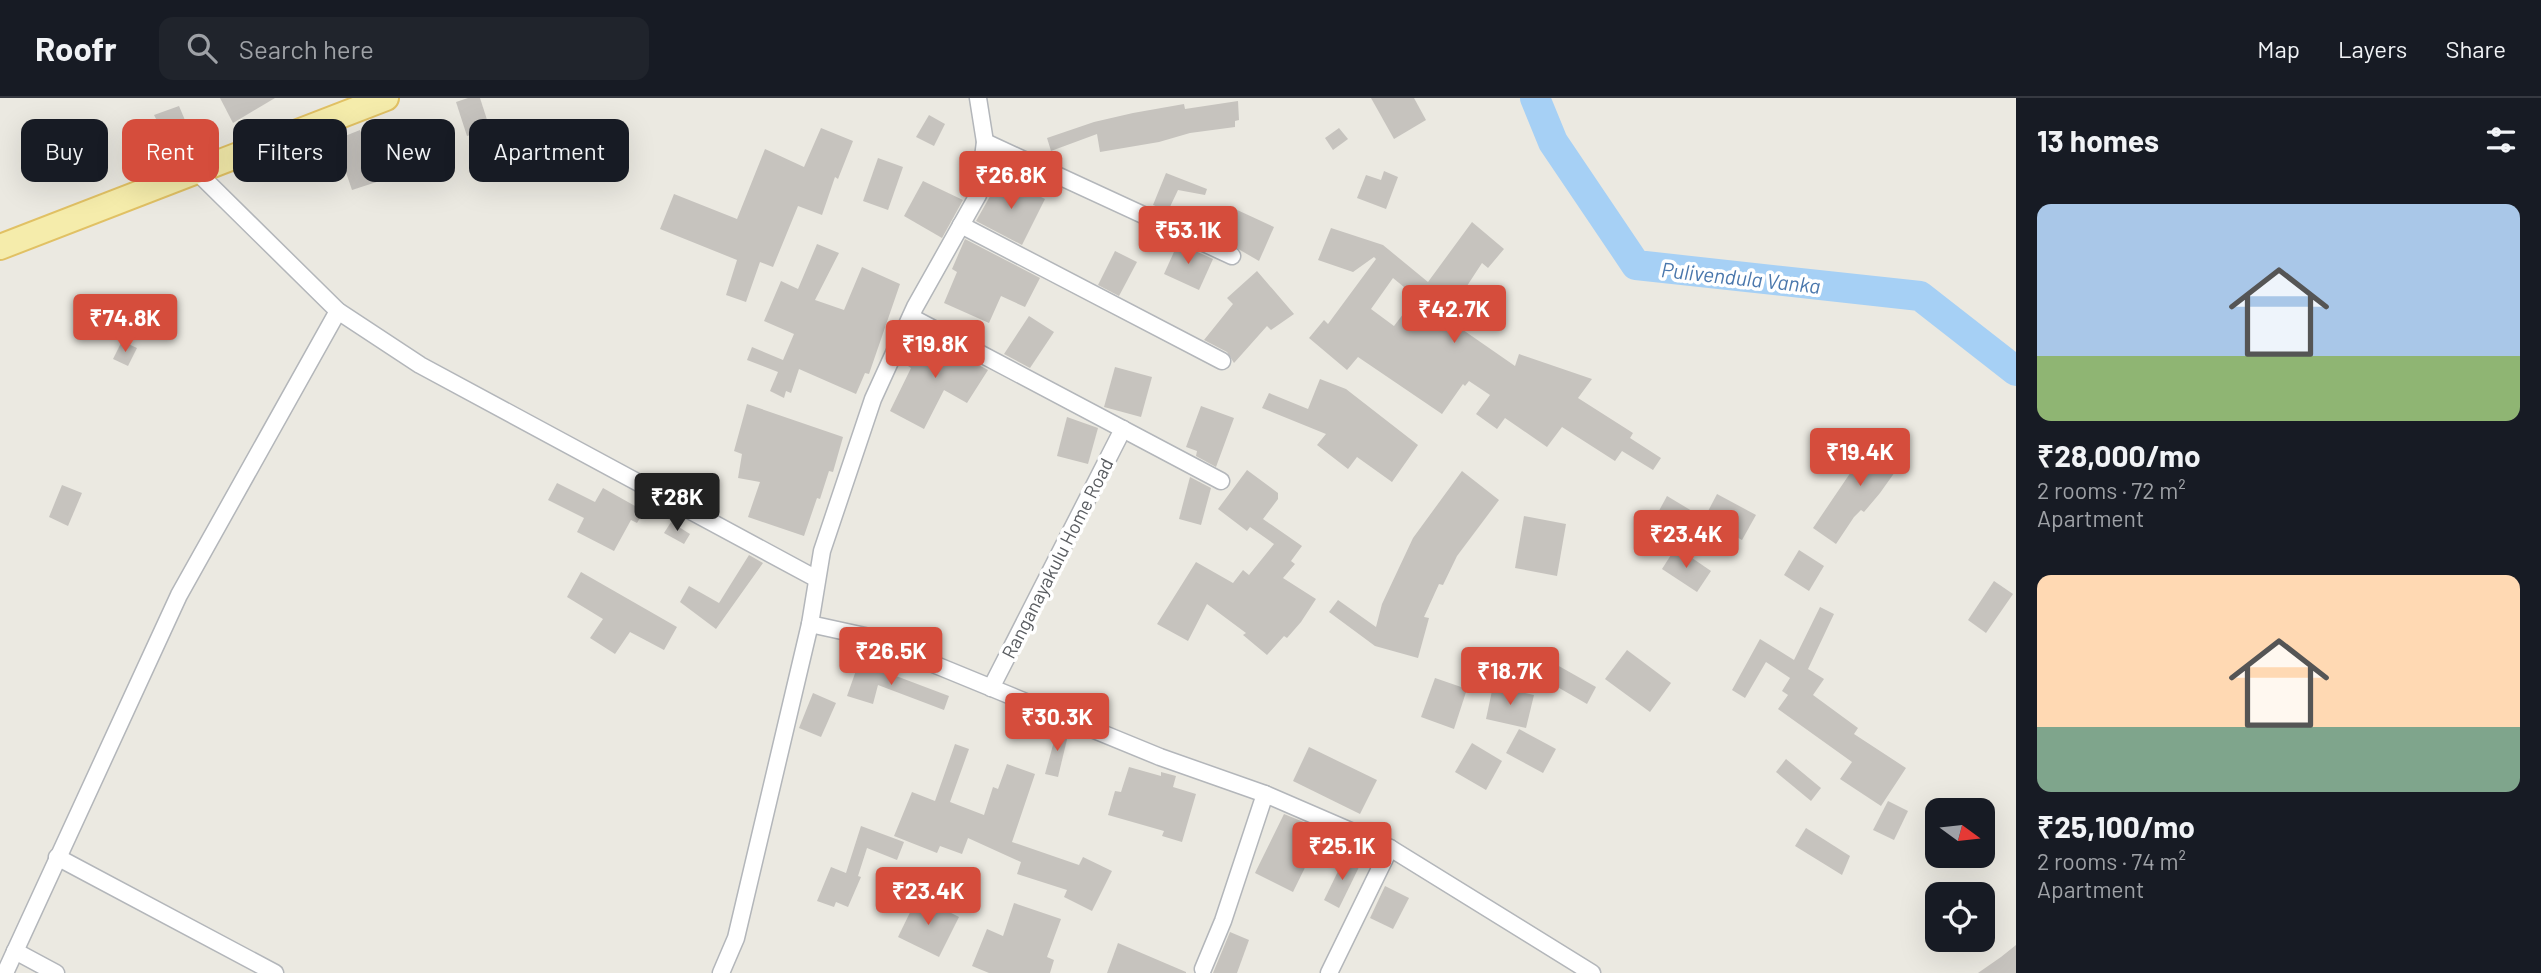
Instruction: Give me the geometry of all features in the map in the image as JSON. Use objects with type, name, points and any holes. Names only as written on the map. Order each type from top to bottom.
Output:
[{"type":"main road","points":[[219,163],[386,98]]},
{"type":"main road","points":[[0,247],[168,182]]},
{"type":"street","points":[[721,973],[736,938],[810,624],[815,578],[873,399],[911,317],[978,195],[985,142],[978,98]]},
{"type":"street","points":[[985,142],[1232,256]]},
{"type":"street","points":[[208,182],[338,311],[420,365],[815,578]]},
{"type":"street","points":[[961,225],[1222,361]]},
{"type":"street","points":[[5,973],[178,595],[338,311]]},
{"type":"street","points":[[911,317],[1221,481]]},
{"type":"street","name":"Ranganayakulu Home Road","points":[[991,688],[1123,429]]},
{"type":"street","points":[[810,624],[865,636],[1160,757],[1265,794],[1390,848],[1592,973]]},
{"type":"street","points":[[1203,969],[1223,921],[1265,794]]},
{"type":"street","points":[[1329,973],[1390,848]]},
{"type":"street","points":[[57,857],[275,973]]},
{"type":"street","points":[[15,951],[56,973]]},
{"type":"building","points":[[220,98],[275,98],[240,119],[233,119],[233,123]]},
{"type":"building","points":[[480,98],[487,119],[469,119],[469,135],[467,136],[456,102]]},
{"type":"building","points":[[1371,98],[1414,98],[1426,120],[1394,139]]},
{"type":"building","points":[[1238,101],[1239,120],[1235,121],[1235,127],[1190,133],[1159,142],[1100,152],[1097,134],[1051,151],[1047,138],[1094,122],[1133,113],[1184,104],[1185,109]]},
{"type":"building","points":[[179,106],[185,119],[156,119],[154,115]]},
{"type":"building","points":[[929,115],[945,124],[934,146],[916,137]]},
{"type":"building","points":[[821,128],[853,141],[838,179],[835,177],[822,215],[798,206],[773,267],[760,262],[746,302],[726,295],[737,260],[660,229],[674,194],[737,219],[765,149],[804,167]]},
{"type":"building","points":[[1339,128],[1348,139],[1333,150],[1325,138]]},
{"type":"building","points":[[360,130],[361,182],[377,182],[352,190],[347,175],[347,135]]},
{"type":"building","points":[[878,158],[903,167],[888,210],[863,201]]},
{"type":"building","points":[[1384,171],[1398,177],[1386,209],[1357,198],[1366,175],[1381,180]]},
{"type":"building","points":[[1166,173],[1207,189],[1205,195],[1178,190],[1168,211],[1153,205]]},
{"type":"building","points":[[1001,177],[1045,199],[1022,245],[976,221]]},
{"type":"building","points":[[923,181],[963,200],[942,238],[904,216]]},
{"type":"building","points":[[1235,209],[1274,227],[1259,261],[1221,239]]},
{"type":"building","points":[[1472,222],[1504,249],[1488,268],[1482,263],[1465,289],[1472,293],[1453,323],[1515,366],[1519,354],[1592,379],[1578,398],[1633,433],[1630,438],[1661,458],[1653,470],[1622,451],[1615,461],[1562,427],[1547,447],[1505,418],[1497,429],[1476,414],[1490,395],[1469,381],[1465,386],[1463,384],[1442,414],[1358,357],[1347,370],[1309,338],[1324,320],[1328,324],[1376,259],[1374,257],[1353,272],[1318,260],[1331,228],[1383,245],[1428,282]],"holes":[[[1393,278],[1416,297],[1394,326],[1371,309]]]},
{"type":"building","points":[[965,239],[1040,278],[1025,307],[1001,296],[989,323],[944,303],[957,272],[952,269]]},
{"type":"building","points":[[1178,243],[1213,259],[1199,290],[1164,274]]},
{"type":"building","points":[[817,244],[839,253],[815,300],[844,310],[862,267],[900,284],[869,374],[865,373],[856,394],[799,369],[791,393],[786,391],[784,398],[770,391],[778,372],[747,360],[752,347],[783,360],[794,334],[764,321],[781,281],[798,289]]},
{"type":"building","points":[[1115,251],[1137,262],[1119,296],[1098,285]]},
{"type":"building","points":[[1257,271],[1294,314],[1271,330],[1267,326],[1234,363],[1227,352],[1204,340],[1233,304],[1227,298]]},
{"type":"building","points":[[1029,316],[1054,332],[1030,368],[1004,354]]},
{"type":"building","points":[[921,334],[988,370],[967,403],[944,390],[924,429],[890,411],[911,368],[905,364]]},
{"type":"building","points":[[122,341],[137,348],[128,366],[113,359]]},
{"type":"building","points":[[1115,367],[1152,377],[1141,417],[1104,407]]},
{"type":"building","points":[[1320,379],[1346,389],[1418,445],[1392,482],[1357,457],[1348,469],[1317,445],[1326,434],[1262,408],[1269,393],[1308,409]]},
{"type":"building","points":[[747,404],[843,437],[833,472],[829,471],[804,536],[748,517],[760,482],[738,478],[742,454],[734,451]]},
{"type":"building","points":[[1201,406],[1234,418],[1216,467],[1196,456],[1197,451],[1186,447]]},
{"type":"building","points":[[1067,417],[1098,428],[1088,464],[1057,456]]},
{"type":"building","points":[[1876,435],[1907,455],[1864,512],[1861,510],[1854,517],[1836,544],[1813,528]]},
{"type":"building","points":[[1247,470],[1278,493],[1278,499],[1263,519],[1302,546],[1291,561],[1295,564],[1283,578],[1316,599],[1287,638],[1284,636],[1267,655],[1243,635],[1246,633],[1207,604],[1188,641],[1157,624],[1196,562],[1233,583],[1243,570],[1249,575],[1274,544],[1250,527],[1247,531],[1218,509]]},
{"type":"building","points":[[1462,471],[1499,500],[1457,556],[1443,585],[1439,584],[1424,617],[1429,618],[1418,658],[1375,646],[1329,612],[1338,600],[1376,627],[1382,604],[1413,538]]},
{"type":"building","points":[[1190,477],[1211,488],[1201,525],[1179,519]]},
{"type":"building","points":[[557,483],[595,502],[603,488],[644,511],[637,523],[631,520],[614,551],[577,532],[584,518],[548,500]]},
{"type":"building","points":[[62,485],[82,493],[68,526],[49,517]]},
{"type":"building","points":[[1717,494],[1756,515],[1742,540],[1704,519]]},
{"type":"building","points":[[1667,496],[1697,514],[1684,537],[1654,520]]},
{"type":"building","points":[[1524,516],[1566,524],[1557,576],[1515,568]]},
{"type":"building","points":[[671,522],[690,534],[684,544],[664,533]]},
{"type":"building","points":[[1676,547],[1711,571],[1697,592],[1662,569]]},
{"type":"building","points":[[1799,550],[1824,566],[1809,591],[1784,575]]},
{"type":"building","points":[[749,555],[763,563],[716,629],[680,602],[689,586],[719,603]]},
{"type":"building","points":[[581,572],[677,627],[664,650],[630,632],[615,654],[590,638],[603,619],[567,597]]},
{"type":"building","points":[[1994,581],[2013,594],[1986,633],[1968,620]]},
{"type":"building","points":[[1820,607],[1834,614],[1808,669],[1824,679],[1813,695],[1858,728],[1854,734],[1906,768],[1881,806],[1840,779],[1852,762],[1778,709],[1788,695],[1782,691],[1790,678],[1766,662],[1745,698],[1732,690],[1760,639],[1794,660]]},
{"type":"building","points":[[1627,650],[1671,683],[1650,712],[1605,679]]},
{"type":"building","points":[[859,662],[949,696],[944,710],[878,685],[873,704],[847,696]]},
{"type":"building","points":[[1557,665],[1596,687],[1587,704],[1547,681]]},
{"type":"building","points":[[1435,678],[1467,689],[1454,729],[1421,717]]},
{"type":"building","points":[[1493,686],[1534,695],[1526,728],[1486,719]]},
{"type":"building","points":[[813,693],[836,703],[821,737],[799,728]]},
{"type":"building","points":[[1058,727],[1069,731],[1058,777],[1045,774]]},
{"type":"building","points":[[1519,729],[1556,749],[1543,773],[1506,753]]},
{"type":"building","points":[[1472,743],[1502,761],[1486,790],[1455,772]]},
{"type":"building","points":[[955,744],[969,749],[950,802],[984,815],[993,787],[998,789],[1007,764],[1035,774],[1012,842],[1079,865],[1083,857],[1112,871],[1092,911],[1064,897],[1067,890],[1017,874],[1021,862],[968,838],[962,854],[940,846],[937,853],[894,836],[912,792],[935,801]]},
{"type":"building","points":[[1309,747],[1377,780],[1360,814],[1293,781]]},
{"type":"building","points":[[1786,759],[1821,788],[1811,801],[1776,772]]},
{"type":"building","points":[[1129,767],[1161,776],[1161,772],[1176,776],[1173,787],[1196,794],[1182,842],[1162,836],[1164,831],[1108,815],[1115,791],[1121,792]]},
{"type":"building","points":[[1888,801],[1908,811],[1894,840],[1873,830]]},
{"type":"building","points":[[1284,814],[1306,823],[1301,832],[1318,841],[1293,892],[1255,873]]},
{"type":"building","points":[[861,826],[904,842],[897,860],[867,848],[858,876],[861,877],[848,907],[836,902],[834,907],[817,901],[831,867],[846,873]]},
{"type":"building","points":[[1806,828],[1850,856],[1842,875],[1795,846]]},
{"type":"building","points":[[1345,857],[1360,865],[1339,908],[1324,900]]},
{"type":"building","points":[[1385,886],[1409,898],[1393,929],[1370,918]]},
{"type":"building","points":[[918,896],[959,917],[939,957],[898,937]]},
{"type":"building","points":[[1014,903],[1061,919],[1047,957],[1054,960],[1050,973],[989,973],[972,966],[987,929],[1003,936]]},
{"type":"building","points":[[1230,932],[1249,940],[1237,973],[1213,973]]},
{"type":"building","points":[[1118,943],[1186,972],[1186,973],[1107,973]]},
{"type":"building","points":[[2016,945],[2016,973],[1978,973],[2001,957]]},
{"type":"waterway","name":"Pulivendula Vanka","points":[[1535,98],[1553,142],[1636,265],[1920,296],[2016,371]]}]
